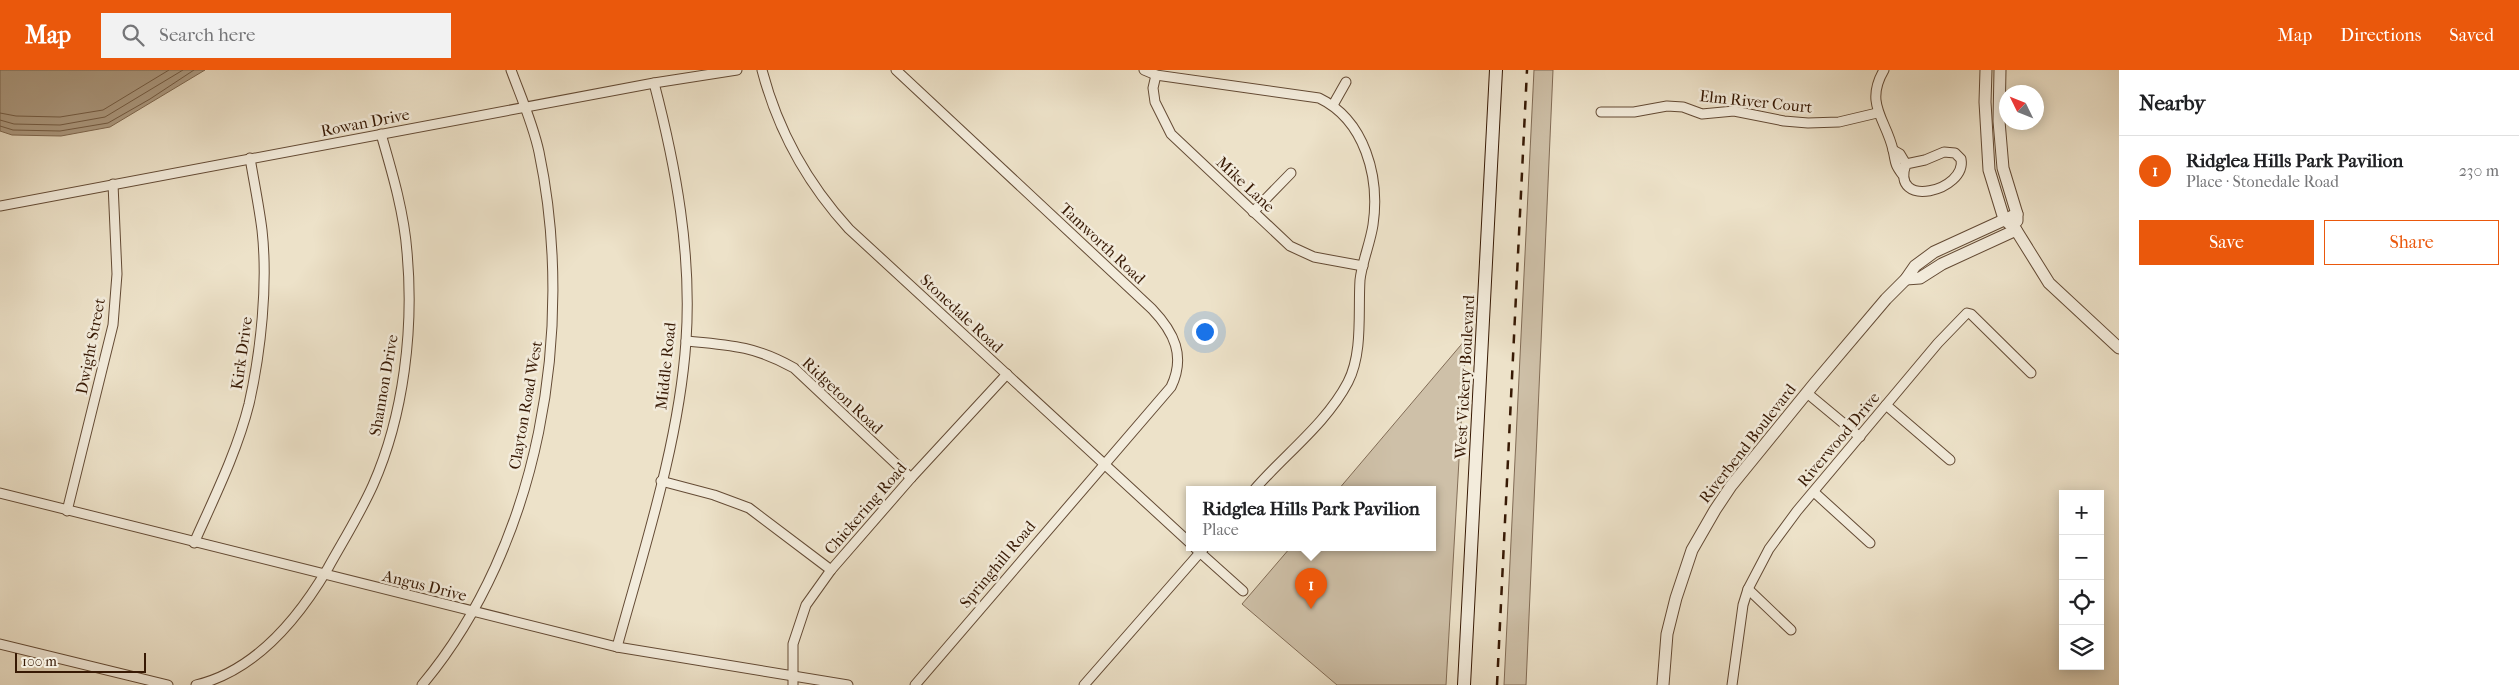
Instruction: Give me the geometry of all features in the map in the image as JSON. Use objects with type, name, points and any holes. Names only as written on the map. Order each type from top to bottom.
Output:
[{"type":"main road","name":"West Vickery Boulevard","points":[[1464,685],[1496,70]]},
{"type":"street","name":"Clayton Road West","points":[[422,685],[445,654],[471,611],[497,561],[527,481],[549,376],[553,288],[547,210],[538,151],[525,107],[511,70]]},
{"type":"street","name":"Rowan Drive","points":[[0,206],[654,83],[737,70]]},
{"type":"street","name":"Stonedale Road","points":[[762,70],[779,125],[794,155],[832,211],[1186,539]]},
{"type":"street","name":"Tamworth Road","points":[[896,70],[1152,309],[1172,334],[1178,358],[1176,377],[1170,387],[1104,464]]},
{"type":"street","points":[[1144,70],[1156,75],[1319,98],[1333,105],[1346,116],[1359,134],[1372,176],[1373,224],[1363,266],[1354,361],[1349,380],[1333,407],[1258,486]]},
{"type":"street","points":[[1884,70],[1875,89],[1877,113],[1893,150],[1893,161],[1902,174],[1906,185],[1912,191],[1923,192],[1940,187],[1956,178],[1961,172],[1962,165],[1961,159],[1955,153],[1944,152],[1924,160],[1906,164]]},
{"type":"street","points":[[1986,70],[1984,102],[1989,170],[2004,220],[2016,230],[2049,282],[2119,348]]},
{"type":"street","points":[[2000,70],[2000,121],[2003,168],[2017,214],[2016,230]]},
{"type":"street","name":"Mike Lane","points":[[1156,75],[1153,88],[1155,102],[1171,134],[1253,212],[1298,251],[1314,257],[1363,266]]},
{"type":"street","points":[[1333,105],[1346,82]]},
{"type":"street","name":"Middle Road","points":[[616,647],[669,450],[686,341],[686,259],[681,209],[666,128],[654,83]]},
{"type":"street","name":"Elm River Court","points":[[1601,112],[1634,112],[1667,106],[1684,107],[1702,114],[1734,111],[1784,121],[1808,123],[1839,122],[1877,113]]},
{"type":"street","name":"Shannon Drive","points":[[196,685],[236,669],[254,656],[304,605],[373,486],[388,444],[406,360],[408,334],[408,252],[392,172],[381,134]]},
{"type":"street","points":[[1893,150],[1900,154],[1906,164]]},
{"type":"street","name":"Kirk Drive","points":[[194,543],[238,438],[249,404],[256,361],[264,295],[262,231],[250,158]]},
{"type":"street","points":[[1902,174],[1906,164]]},
{"type":"street","points":[[1253,212],[1291,173]]},
{"type":"street","name":"Dwight Street","points":[[67,511],[113,325],[117,274],[113,184]]},
{"type":"street","name":"Riverbend Boulevard","points":[[1663,685],[1667,634],[1676,598],[1692,550],[1731,486],[1886,299],[1906,279],[1914,266],[1934,252],[2017,214]]},
{"type":"street","name":"Riverbend Boulevard","points":[[1906,279],[1920,278],[1942,264],[2016,230]]},
{"type":"street","name":"Riverwood Drive","points":[[1732,685],[1739,621],[1748,589],[1769,549],[1938,343],[1967,313],[1971,314],[2031,373]]},
{"type":"street","name":"Ridgeton Road","points":[[686,341],[743,346],[772,355],[794,368],[911,478]]},
{"type":"street","name":"Chickering Road","points":[[792,680],[793,644],[802,612],[831,570],[911,478],[1007,374]]},
{"type":"street","points":[[1807,393],[1860,437]]},
{"type":"street","points":[[1886,405],[1950,460]]},
{"type":"street","name":"Springhill Road","points":[[915,685],[1104,464]]},
{"type":"street","points":[[661,481],[714,495],[749,508],[831,570]]},
{"type":"street","points":[[1814,492],[1870,543]]},
{"type":"street","name":"Angus Drive","points":[[0,493],[616,647],[792,680],[848,685]]},
{"type":"street","points":[[1084,685],[1198,551]]},
{"type":"street","points":[[1202,551],[1243,591]]},
{"type":"street","points":[[1748,589],[1791,630]]},
{"type":"street","points":[[0,644],[168,685]]},
{"type":"shaded area","points":[[1534,70],[1553,70],[1526,685],[1504,685]]},
{"type":"shaded area","points":[[1466,339],[1446,685],[1337,685],[1242,604],[1287,551],[1436,551],[1436,486],[1341,486]]},
{"type":"water","points":[[0,70],[205,70],[110,127],[61,136],[12,135],[0,131]]},
{"type":"railway","points":[[1497,685],[1527,70]]},
{"type":"place","name":"Ridglea Hills Park Pavilion","points":[[1311,609]]}]
